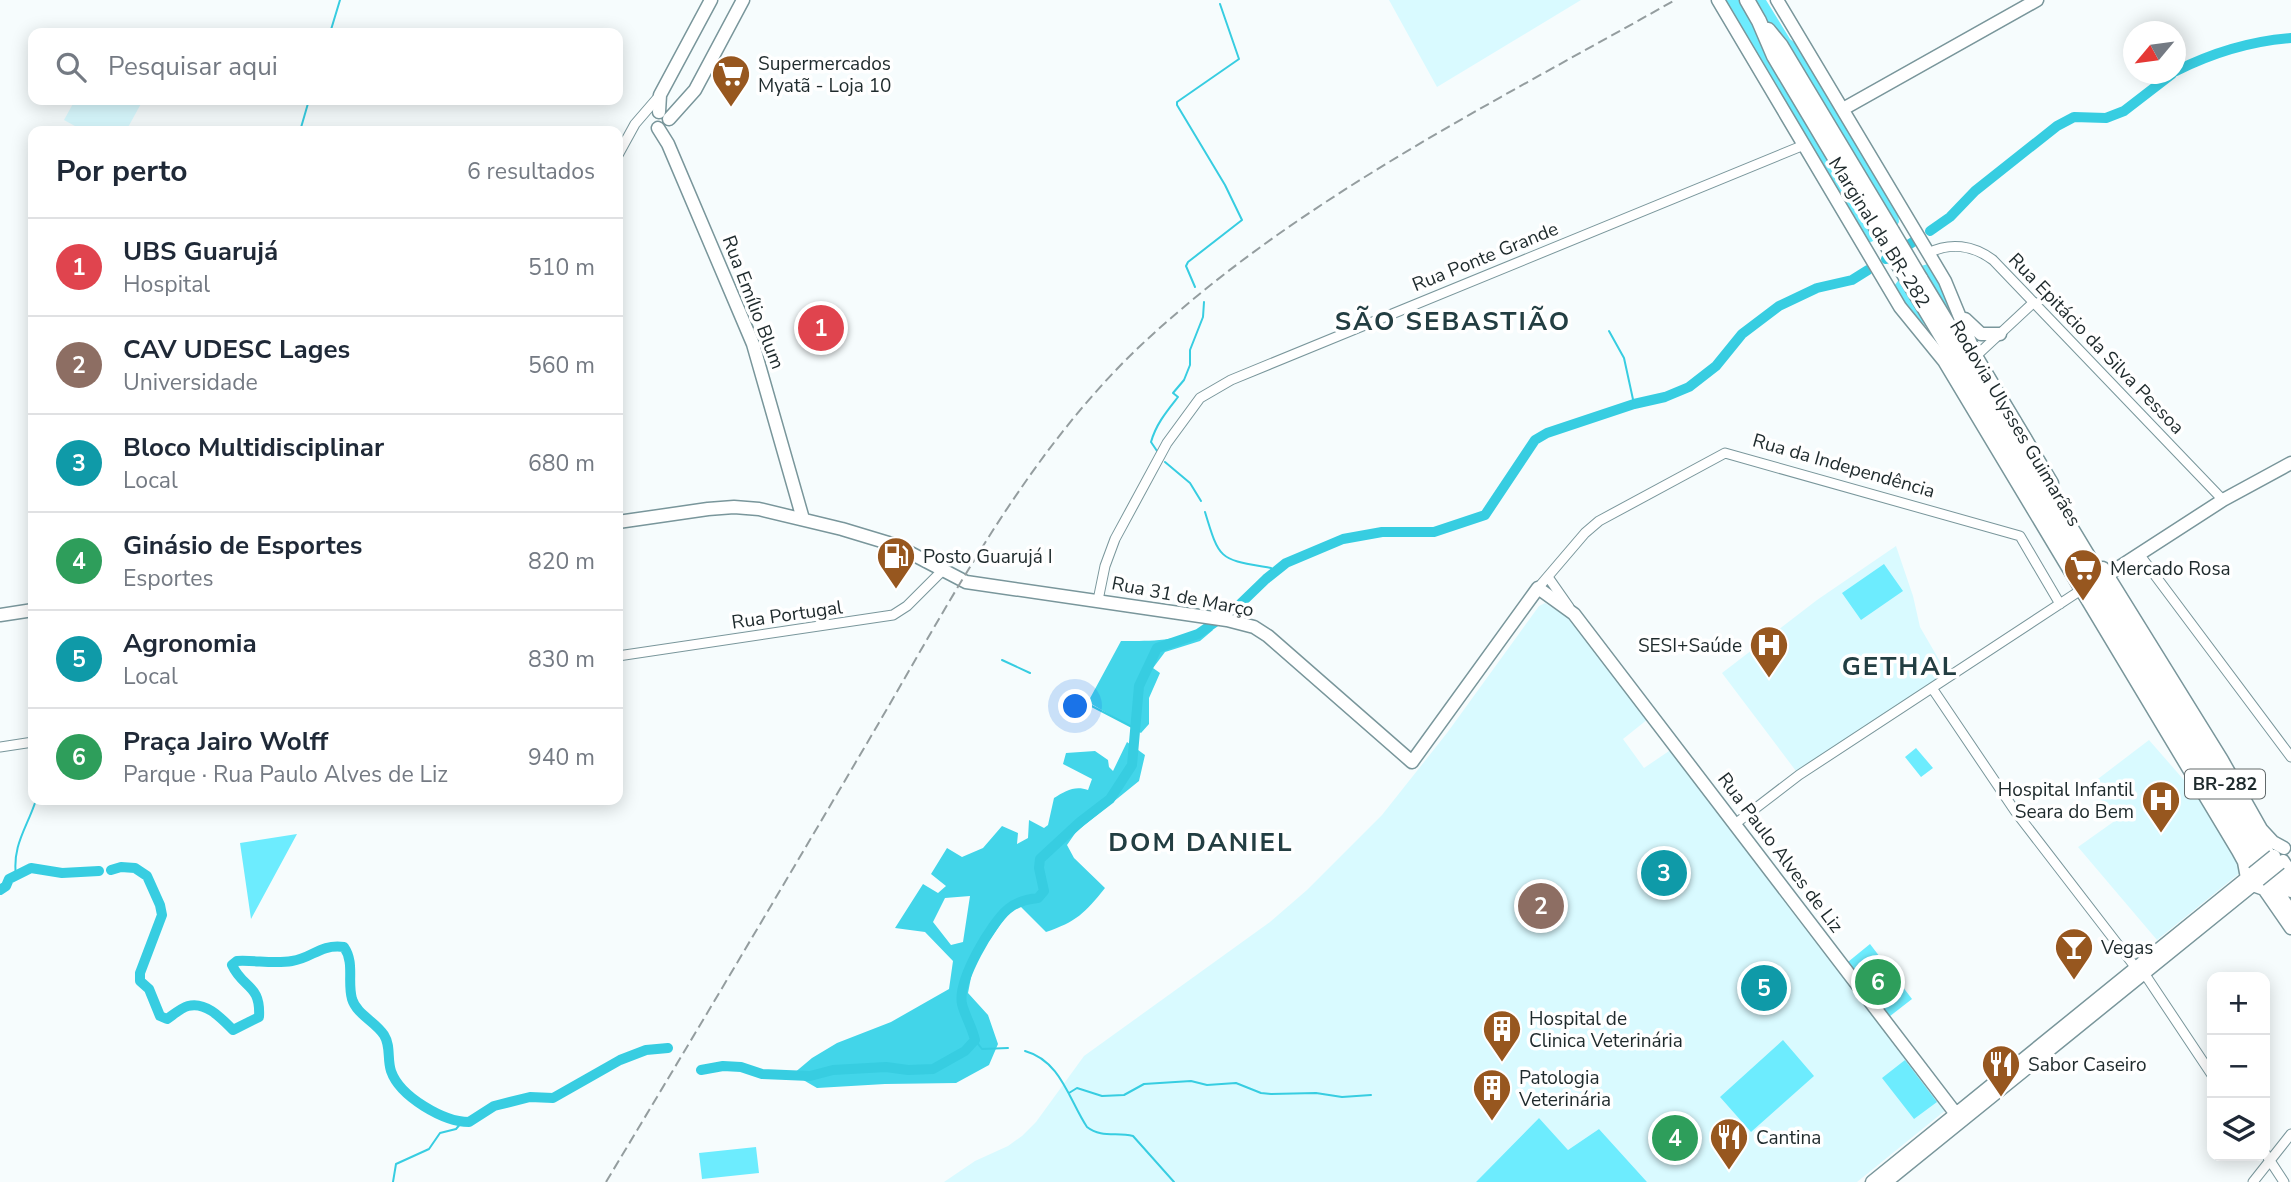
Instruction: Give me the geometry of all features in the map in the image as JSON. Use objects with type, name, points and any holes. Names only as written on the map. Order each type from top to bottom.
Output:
[{"type":"highway","name":"Rodovia Ulysses Guimarães","points":[[1747,0],[1759,21],[1781,46],[2073,556],[2262,871],[2291,913]]},
{"type":"highway","name":"Rodovia Ulysses Guimarães","points":[[1915,281],[2050,494],[2291,890]]},
{"type":"highway","points":[[2050,494],[2074,521]]},
{"type":"highway","points":[[2073,556],[2081,590]]},
{"type":"highway","points":[[2120,596],[2133,631]]},
{"type":"highway","points":[[2096,615],[2117,629]]},
{"type":"main road","points":[[661,114],[710,0]]},
{"type":"main road","points":[[661,114],[695,90],[743,0]]},
{"type":"main road","name":"Marginal da BR-282","points":[[1718,0],[1900,307],[1938,352],[2253,879],[2264,889],[2291,928]]},
{"type":"main road","name":"Marginal da BR-282","points":[[1777,0],[1928,253],[1960,314],[1976,356],[2261,829],[2284,854],[2291,873]]},
{"type":"main road","points":[[1841,106],[2021,0]]},
{"type":"main road","points":[[1841,106],[2038,0]]},
{"type":"main road","name":"Rua Emílio Blum","points":[[661,114],[668,144],[753,344],[802,516]]},
{"type":"main road","points":[[1869,255],[1904,231],[1913,228]]},
{"type":"main road","points":[[1886,284],[1928,253]]},
{"type":"main road","points":[[1960,314],[1981,334],[2000,334]]},
{"type":"main road","points":[[2107,575],[2223,500],[2291,463]]},
{"type":"main road","name":"Rua 31 de Março","points":[[623,515],[732,501],[748,502],[895,545],[962,580],[977,584],[1221,620],[1262,631],[1412,762]]},
{"type":"main road","name":"Rua 31 de Março","points":[[623,521],[734,507],[802,516]]},
{"type":"main road","name":"Rua Paulo Alves de Liz","points":[[1538,588],[1574,614],[1956,1114]]},
{"type":"main road","name":"Rua da Independência","points":[[1412,762],[1538,588]]},
{"type":"main road","points":[[0,608],[28,604]]},
{"type":"main road","points":[[0,615],[28,611]]},
{"type":"main road","points":[[1886,1182],[2284,854]]},
{"type":"main road","points":[[1872,1182],[2099,998],[2144,969],[2165,945],[2253,879]]},
{"type":"main road","points":[[1956,1114],[1965,1113],[1985,1096],[1993,1095]]},
{"type":"street","points":[[623,145],[643,114],[661,114]]},
{"type":"street","name":"Rua Ponte Grande","points":[[1098,600],[1108,556],[1127,515],[1182,420],[1208,391],[1804,145]]},
{"type":"street","name":"Rua Epitácio da Silva Pessoa","points":[[1928,253],[1939,247],[1952,245],[1984,253],[2223,500]]},
{"type":"street","points":[[1976,356],[2034,302]]},
{"type":"street","name":"Rua da Independência","points":[[1538,588],[1592,526],[1725,453],[2020,536],[2060,604]]},
{"type":"street","points":[[2139,554],[2291,757]]},
{"type":"street","name":"Rua Portugal","points":[[623,655],[893,615],[907,606],[943,569]]},
{"type":"street","name":"Rua Paulo Alves de Liz","points":[[1548,577],[1574,614]]},
{"type":"street","points":[[1735,824],[1800,775],[2081,590]]},
{"type":"street","points":[[1932,688],[2015,811],[2144,969],[2207,1067]]},
{"type":"street","points":[[0,747],[28,743]]},
{"type":"street","points":[[2270,1154],[2291,1135]]},
{"type":"street","points":[[2253,1182],[2265,1161]]},
{"type":"street","points":[[2270,1161],[2284,1182]]},
{"type":"shaded area","points":[[1389,0],[1581,0],[1437,87]]},
{"type":"shaded area","points":[[1721,0],[1739,0],[1877,239],[1866,241]]},
{"type":"shaded area","points":[[1753,0],[1766,0],[1795,43],[1898,212],[1899,222],[1895,229]]},
{"type":"shaded area","points":[[72,105],[140,105],[129,126],[75,126],[64,120]]},
{"type":"shaded area","points":[[1928,264],[1942,285],[1964,339],[1921,266]]},
{"type":"shaded area","points":[[1901,277],[1930,330],[1907,308],[1894,286]]},
{"type":"shaded area","points":[[1896,546],[1920,627],[1949,677],[1799,775],[1722,673],[1817,600]]},
{"type":"shaded area","points":[[1884,564],[1903,591],[1861,620],[1842,593]]},
{"type":"shaded area","points":[[1545,603],[1572,620],[1648,719],[1623,739],[1644,768],[1672,749],[1947,1109],[1857,1182],[1647,1182],[1599,1129],[1568,1150],[1539,1118],[1476,1182],[944,1182],[975,1161],[1008,1146],[1022,1136],[1036,1122],[1084,1056],[1270,922],[1307,890],[1382,815],[1447,733],[1539,606]]},
{"type":"shaded area","points":[[1204,626],[1213,630],[1200,641],[1165,652],[1153,668],[1160,673],[1149,698],[1149,724],[1141,733],[1088,702],[1121,641],[1176,638]]},
{"type":"shaded area","name":"Hospital Infantil Seara do Bem","points":[[2149,740],[2211,811],[2240,857],[2241,872],[2157,940],[2078,847],[2116,820],[2090,785]]},
{"type":"shaded area","points":[[1127,742],[1145,755],[1139,781],[1076,832],[1067,845],[1074,858],[1105,888],[1079,916],[1046,932],[1016,902],[974,962],[968,993],[988,1015],[998,1044],[989,1065],[956,1083],[817,1088],[793,1074],[812,1058],[837,1043],[891,1022],[949,989],[953,961],[925,932],[895,928],[923,884],[938,893],[946,886],[931,874],[947,848],[962,857],[983,848],[1002,826],[1018,833],[1017,844],[1028,838],[1029,820],[1044,828],[1048,825],[1054,798],[1074,788],[1088,790],[1092,779],[1063,764],[1066,753],[1095,751],[1108,760],[1113,771]],"holes":[[[970,896],[963,942],[951,945],[933,922],[945,898]]]},
{"type":"shaded area","points":[[1916,748],[1933,768],[1921,777],[1905,757]]},
{"type":"shaded area","points":[[297,834],[251,919],[240,843]]},
{"type":"shaded area","points":[[1870,944],[1912,999],[1885,1020],[1843,966]]},
{"type":"shaded area","points":[[1783,1040],[1814,1076],[1751,1132],[1720,1097]]},
{"type":"shaded area","points":[[1905,1060],[1937,1102],[1914,1119],[1882,1078]]},
{"type":"shaded area","points":[[1539,1118],[1568,1150],[1599,1129],[1647,1182],[1476,1182]]},
{"type":"shaded area","points":[[756,1147],[759,1173],[702,1179],[699,1153]]},
{"type":"waterway","points":[[332,28],[340,0]]},
{"type":"waterway","points":[[1195,287],[1186,266],[1188,262],[1242,220],[1225,185],[1177,105],[1177,102],[1239,59],[1220,4]]},
{"type":"waterway","points":[[2186,67],[2232,49],[2291,38]]},
{"type":"waterway","points":[[1930,231],[1950,217],[1975,191],[2057,126],[2074,117],[2106,118],[2124,111],[2159,84]]},
{"type":"waterway","points":[[301,126],[308,105]]},
{"type":"waterway","points":[[1886,259],[1913,242]]},
{"type":"waterway","points":[[701,1070],[723,1066],[741,1067],[762,1074],[810,1076],[833,1070],[886,1067],[933,1069],[965,1051],[975,1040],[962,1004],[962,994],[977,953],[1008,909],[1015,904],[1038,898],[1044,891],[1039,868],[1040,859],[1110,799],[1132,765],[1139,686],[1157,648],[1198,634],[1237,607],[1286,563],[1343,539],[1382,532],[1434,532],[1485,515],[1535,440],[1547,433],[1634,404],[1665,397],[1689,387],[1716,366],[1742,334],[1779,306],[1817,288],[1852,280],[1868,270]]},
{"type":"waterway","points":[[1157,451],[1151,442],[1153,435],[1178,397],[1173,393],[1184,380],[1190,365],[1190,350],[1203,317],[1204,302]]},
{"type":"waterway","points":[[1609,331],[1624,358],[1634,404]]},
{"type":"waterway","points":[[1165,462],[1190,483],[1201,501]]},
{"type":"waterway","points":[[1205,512],[1214,541],[1224,555],[1232,560],[1271,568],[1275,572]]},
{"type":"waterway","points":[[1002,660],[1030,673]]},
{"type":"waterway","points":[[1084,702],[1134,728]]},
{"type":"waterway","points":[[16,876],[18,846],[34,805]]},
{"type":"waterway","points":[[111,870],[121,867],[135,868],[147,876],[160,905],[162,915],[140,973],[140,981],[149,989],[160,1016],[167,1019],[185,1007],[201,1006],[213,1012],[233,1030],[259,1017],[259,1006],[254,992],[232,965],[237,961],[292,961],[328,947],[344,947],[349,959],[354,1005],[384,1035],[391,1071],[396,1081],[413,1099],[448,1118],[469,1122],[494,1106],[530,1097],[553,1098],[620,1060],[646,1050],[668,1048]]},
{"type":"waterway","points":[[0,890],[6,886],[9,879],[31,868],[62,873],[99,871]]},
{"type":"waterway","points":[[975,1040],[982,1049],[1008,1048]]},
{"type":"waterway","points":[[1025,1051],[1037,1056],[1056,1072],[1087,1127],[1103,1134],[1133,1136],[1174,1182]]},
{"type":"waterway","points":[[1069,1093],[1077,1088],[1102,1096],[1124,1095],[1144,1084],[1191,1081],[1207,1085],[1236,1083],[1271,1094],[1316,1093],[1342,1097],[1371,1095]]},
{"type":"waterway","points":[[393,1182],[396,1164],[429,1149],[440,1133],[456,1129],[462,1122]]},
{"type":"railway","points":[[606,1182],[991,533],[1024,483],[1098,390],[1139,347],[1199,294],[1328,200],[1465,117],[1675,0]]},
{"type":"place","name":"Supermercados Myatã - Loja 10","points":[[731,108]]},
{"type":"place","name":"UBS Guarujá","points":[[821,328]]},
{"type":"place","name":"Posto Guarujá I","points":[[896,590]]},
{"type":"place","name":"Mercado Rosa","points":[[2083,602]]},
{"type":"place","name":"SESI+Saúde","points":[[1769,679]]},
{"type":"place","name":"Hospital Infantil Seara do Bem","points":[[2161,834]]},
{"type":"place","name":"Bloco Multidisciplinar","points":[[1664,873]]},
{"type":"place","name":"CAV UDESC Lages","points":[[1541,906]]},
{"type":"place","name":"Vegas","points":[[2074,981]]},
{"type":"place","name":"Praça Jairo Wolff","points":[[1878,982]]},
{"type":"place","name":"Agronomia","points":[[1764,988]]},
{"type":"place","name":"Hospital de Clinica Veterinária","points":[[1502,1063]]},
{"type":"place","name":"Sabor Caseiro","points":[[2001,1098]]},
{"type":"place","name":"Patologia Veterinária","points":[[1492,1122]]},
{"type":"place","name":"Ginásio de Esportes","points":[[1675,1138]]},
{"type":"place","name":"Cantina","points":[[1729,1171]]},
{"type":"district","name":"SÃO SEBASTIÃO","points":[[1453,321]]},
{"type":"district","name":"GETHAL","points":[[1900,666]]},
{"type":"district","name":"DOM DANIEL","points":[[1201,842]]}]
